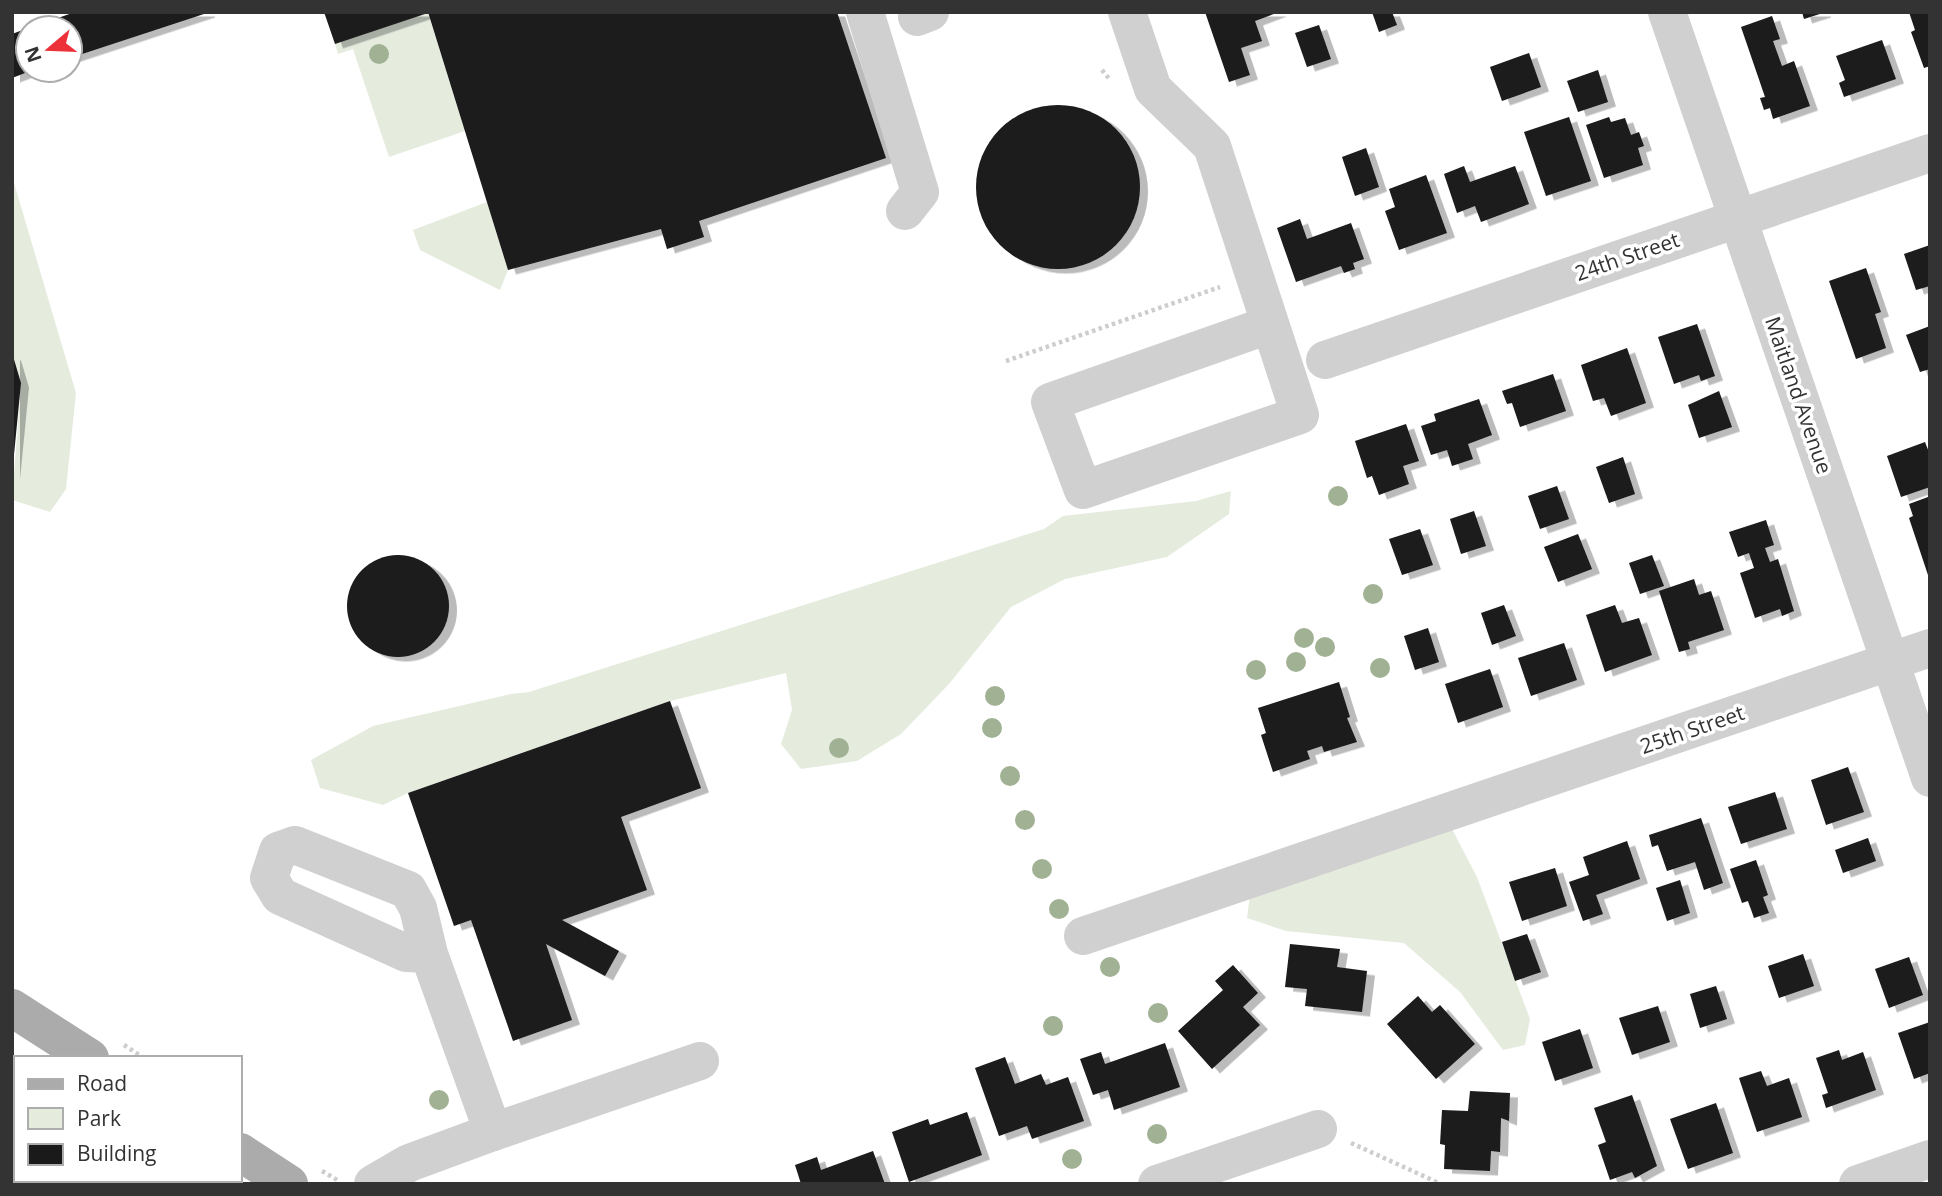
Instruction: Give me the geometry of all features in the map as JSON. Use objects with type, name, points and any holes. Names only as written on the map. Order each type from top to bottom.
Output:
[{"type":"main road","points":[[12,1008],[87,1056]]},
{"type":"main road","points":[[242,1153],[289,1184]]},
{"type":"street","points":[[865,12],[920,192],[905,211]]},
{"type":"street","points":[[1127,12],[1153,89],[1212,146],[1300,415],[1083,490],[1049,402],[1269,325]]},
{"type":"street","name":"Maitland Avenue","points":[[1667,12],[1930,778]]},
{"type":"street","name":"24th Street","points":[[1325,360],[1930,153]]},
{"type":"street","name":"25th Street","points":[[1083,936],[1930,648]]},
{"type":"street","points":[[429,954],[493,1132]]},
{"type":"street","points":[[373,1184],[409,1163],[700,1061]]},
{"type":"street","points":[[1157,1184],[1318,1129]]},
{"type":"street","points":[[1858,1184],[1930,1159]]},
{"type":"path","points":[[1102,70],[1118,88]]},
{"type":"path","points":[[1006,361],[1230,284]]},
{"type":"path","points":[[1318,1129],[1441,1184]]},
{"type":"green space","points":[[428,13],[465,131],[389,157],[353,49],[338,54],[335,44]]},
{"type":"green space","points":[[12,176],[76,393],[66,489],[50,512],[12,500],[21,383],[12,354]]},
{"type":"green space","points":[[487,202],[508,270],[500,290],[420,250],[413,230]]},
{"type":"green space","points":[[1231,491],[1229,514],[1167,557],[1065,579],[1011,607],[949,684],[901,734],[857,761],[801,769],[781,744],[792,710],[786,673],[670,701],[408,793],[383,805],[320,788],[311,760],[373,726],[529,692],[1044,529],[1063,516],[1196,501]]},
{"type":"green space","points":[[1452,829],[1477,877],[1530,1019],[1525,1045],[1503,1050],[1460,992],[1404,943],[1286,931],[1247,918],[1251,887]]},
{"type":"green space","points":[[12,1054],[16,1056],[14,1182],[221,1184],[12,1184]]},
{"type":"building","points":[[207,12],[84,53],[84,14],[69,14]]},
{"type":"building","points":[[324,12],[428,12],[428,13],[335,44]]},
{"type":"building","points":[[428,12],[837,12],[886,158],[699,221],[704,237],[667,249],[661,229],[508,270]]},
{"type":"building","points":[[1205,12],[1279,12],[1255,21],[1262,41],[1241,48],[1250,75],[1229,82]]},
{"type":"building","points":[[1372,12],[1392,12],[1397,25],[1379,32]]},
{"type":"building","points":[[1802,12],[1823,12],[1823,13],[1804,19]]},
{"type":"building","points":[[1909,12],[1930,12],[1930,66],[1924,68],[1911,32],[1915,30]]},
{"type":"building","points":[[1772,16],[1780,39],[1773,41],[1782,66],[1794,61],[1810,106],[1773,119],[1770,108],[1764,110],[1760,98],[1765,97],[1741,27]]},
{"type":"building","points":[[1319,25],[1331,59],[1307,67],[1295,33]]},
{"type":"building","points":[[14,33],[12,78],[12,34]]},
{"type":"building","points":[[1882,40],[1896,79],[1844,97],[1839,83],[1845,80],[1836,56]]},
{"type":"building","points":[[1529,53],[1541,87],[1502,101],[1490,67]]},
{"type":"building","points":[[1598,70],[1608,102],[1578,112],[1567,81]]},
{"type":"building","points":[[1058,105],[1090,111],[1116,129],[1134,155],[1140,187],[1134,219],[1116,245],[1090,263],[1058,269],[1026,263],[1000,245],[982,219],[976,187],[982,155],[1000,129],[1026,111]]},
{"type":"building","points":[[1569,117],[1591,181],[1546,196],[1524,132]]},
{"type":"building","points":[[1609,117],[1611,122],[1625,118],[1631,135],[1639,132],[1644,146],[1638,148],[1643,165],[1604,178],[1586,125]]},
{"type":"building","points":[[1366,148],[1379,187],[1355,196],[1342,157]]},
{"type":"building","points":[[1464,166],[1470,182],[1515,166],[1529,204],[1481,222],[1475,206],[1457,213],[1444,174]]},
{"type":"building","points":[[1426,175],[1447,233],[1399,250],[1385,211],[1395,207],[1389,189]]},
{"type":"building","points":[[1300,219],[1307,239],[1351,223],[1364,259],[1353,263],[1355,269],[1344,273],[1341,266],[1296,282],[1277,228]]},
{"type":"building","points":[[1930,245],[1930,286],[1916,290],[1904,254]]},
{"type":"building","points":[[1866,268],[1881,312],[1875,314],[1886,348],[1856,359],[1829,281]]},
{"type":"building","points":[[1697,324],[1715,376],[1701,381],[1699,375],[1674,384],[1658,337]]},
{"type":"building","points":[[1930,326],[1930,369],[1920,372],[1906,335]]},
{"type":"building","points":[[1627,348],[1646,403],[1611,416],[1604,398],[1593,401],[1581,365]]},
{"type":"building","points":[[12,356],[21,383],[12,475]]},
{"type":"building","points":[[1553,374],[1566,411],[1520,427],[1512,403],[1507,404],[1502,391]]},
{"type":"building","points":[[1719,391],[1732,427],[1699,438],[1688,405]]},
{"type":"building","points":[[1479,399],[1492,435],[1468,444],[1473,459],[1452,466],[1447,450],[1431,455],[1421,426],[1436,421],[1434,414]]},
{"type":"building","points":[[1406,424],[1419,461],[1403,466],[1409,484],[1379,495],[1372,476],[1367,478],[1355,441]]},
{"type":"building","points":[[1925,442],[1930,455],[1930,487],[1901,497],[1887,456]]},
{"type":"building","points":[[1623,457],[1635,494],[1609,503],[1596,467]]},
{"type":"building","points":[[1557,486],[1569,519],[1540,529],[1528,496]]},
{"type":"building","points":[[1928,497],[1929,578],[1909,518],[1913,516],[1909,504]]},
{"type":"building","points":[[1474,511],[1486,546],[1461,554],[1450,519]]},
{"type":"building","points":[[1766,520],[1774,545],[1765,548],[1770,562],[1778,559],[1794,611],[1782,616],[1780,609],[1755,618],[1740,573],[1754,568],[1749,553],[1738,557],[1729,532]]},
{"type":"building","points":[[1420,529],[1433,565],[1402,575],[1389,539]]},
{"type":"building","points":[[1578,534],[1592,569],[1558,582],[1544,547]]},
{"type":"building","points":[[398,555],[418,559],[434,570],[445,586],[449,606],[445,626],[434,642],[418,653],[398,657],[378,653],[362,642],[351,626],[347,606],[351,586],[362,570],[378,559]]},
{"type":"building","points":[[1652,555],[1664,586],[1640,594],[1629,563]]},
{"type":"building","points":[[1694,579],[1699,595],[1711,591],[1724,630],[1688,642],[1690,649],[1679,652],[1659,591]]},
{"type":"building","points":[[1504,605],[1516,636],[1492,645],[1481,613]]},
{"type":"building","points":[[1615,605],[1622,623],[1639,618],[1652,655],[1605,672],[1586,615]]},
{"type":"building","points":[[1428,628],[1439,662],[1415,670],[1404,636]]},
{"type":"building","points":[[1564,643],[1577,680],[1531,696],[1518,658]]},
{"type":"building","points":[[1490,669],[1503,707],[1458,723],[1445,684]]},
{"type":"building","points":[[1339,682],[1350,717],[1347,718],[1357,742],[1324,752],[1322,746],[1307,751],[1310,759],[1273,772],[1261,735],[1266,733],[1258,708]]},
{"type":"building","points":[[670,701],[701,788],[621,817],[647,890],[562,920],[619,951],[605,976],[546,944],[572,1020],[513,1041],[471,920],[454,926],[408,793]]},
{"type":"building","points":[[1848,767],[1864,812],[1826,825],[1811,780]]},
{"type":"building","points":[[1775,792],[1787,829],[1741,844],[1728,807]]},
{"type":"building","points":[[1701,818],[1723,883],[1704,890],[1695,862],[1667,871],[1658,845],[1652,847],[1649,835]]},
{"type":"building","points":[[1868,838],[1876,861],[1843,873],[1835,850]]},
{"type":"building","points":[[1627,841],[1640,879],[1596,895],[1603,914],[1583,921],[1569,882],[1589,875],[1583,857]]},
{"type":"building","points":[[1756,860],[1768,895],[1763,897],[1769,913],[1754,918],[1748,901],[1742,903],[1730,869]]},
{"type":"building","points":[[1555,868],[1567,906],[1522,921],[1509,882]]},
{"type":"building","points":[[1680,880],[1690,913],[1667,921],[1656,888]]},
{"type":"building","points":[[1527,934],[1541,972],[1515,981],[1502,942]]},
{"type":"building","points":[[1290,944],[1340,949],[1337,967],[1367,971],[1362,1012],[1305,1006],[1307,989],[1285,987]]},
{"type":"building","points":[[1803,954],[1814,986],[1779,998],[1768,966]]},
{"type":"building","points":[[1909,957],[1923,995],[1889,1008],[1875,969]]},
{"type":"building","points":[[1233,965],[1258,993],[1243,1007],[1260,1025],[1212,1069],[1178,1031],[1223,990],[1215,981]]},
{"type":"building","points":[[1716,986],[1727,1019],[1700,1028],[1690,994]]},
{"type":"building","points":[[1418,996],[1432,1012],[1440,1005],[1475,1044],[1436,1079],[1387,1024]]},
{"type":"building","points":[[1658,1006],[1670,1042],[1632,1055],[1619,1018]]},
{"type":"building","points":[[1930,1022],[1930,1073],[1914,1079],[1898,1033]]},
{"type":"building","points":[[1580,1029],[1593,1068],[1555,1081],[1542,1042]]},
{"type":"building","points":[[1165,1043],[1180,1087],[1114,1110],[1108,1090],[1093,1095],[1080,1059],[1101,1052],[1105,1064]]},
{"type":"building","points":[[1839,1050],[1842,1060],[1863,1052],[1876,1090],[1826,1108],[1822,1095],[1828,1093],[1816,1058]]},
{"type":"building","points":[[1005,1057],[1015,1084],[1041,1074],[1046,1085],[1068,1077],[1084,1121],[1032,1139],[1027,1126],[999,1136],[975,1068]]},
{"type":"building","points":[[1761,1071],[1767,1086],[1789,1078],[1802,1117],[1757,1132],[1739,1078]]},
{"type":"building","points":[[1470,1091],[1510,1093],[1509,1121],[1501,1118],[1500,1152],[1491,1151],[1490,1171],[1444,1169],[1445,1145],[1440,1144],[1442,1110],[1468,1111]]},
{"type":"building","points":[[1632,1095],[1657,1166],[1635,1178],[1632,1172],[1610,1180],[1598,1145],[1606,1142],[1594,1108]]},
{"type":"building","points":[[1716,1103],[1733,1153],[1688,1169],[1670,1119]]},
{"type":"building","points":[[967,1112],[982,1155],[909,1182],[892,1132],[928,1119],[930,1125]]},
{"type":"building","points":[[873,1151],[885,1184],[801,1184],[795,1165],[817,1157],[821,1170]]}]
